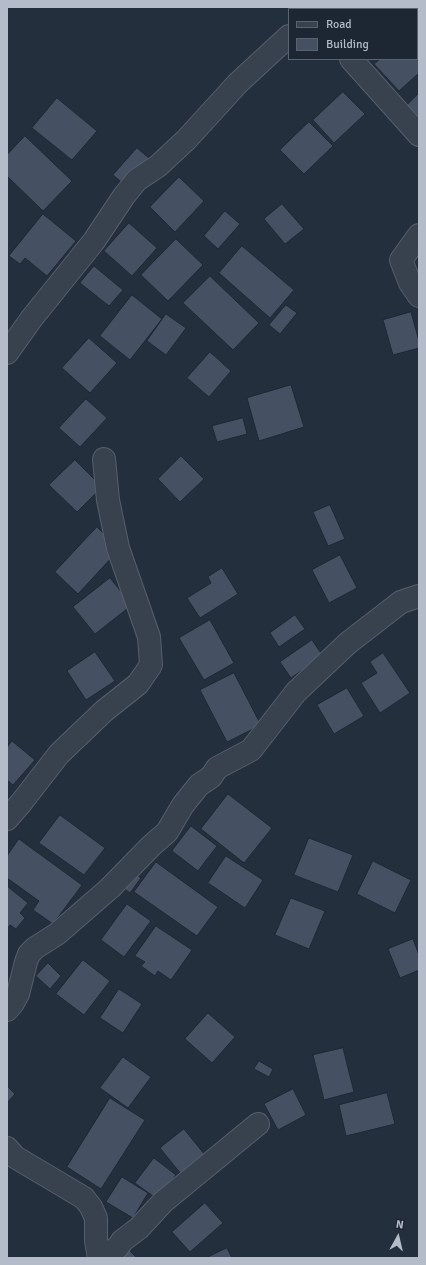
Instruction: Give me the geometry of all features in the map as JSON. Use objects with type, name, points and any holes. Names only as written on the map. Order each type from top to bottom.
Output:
[{"type":"street","points":[[7,353],[32,318],[94,242],[124,196],[137,180],[158,166],[186,140],[238,83],[288,37]]},
{"type":"street","points":[[352,60],[419,135]]},
{"type":"street","points":[[419,235],[401,260],[410,283],[419,296]]},
{"type":"street","points":[[7,819],[59,754],[104,711],[138,684],[151,665],[149,637],[118,548],[108,500],[104,459]]},
{"type":"street","points":[[7,1010],[18,994],[29,954],[35,948],[57,934],[110,888],[151,846],[167,832],[183,805],[199,785],[212,777],[217,768],[251,750],[296,692],[348,643],[400,602],[419,596]]},
{"type":"street","points":[[7,1148],[15,1157],[84,1198],[91,1207],[96,1218],[96,1241],[100,1258],[118,1247],[122,1241],[138,1228],[163,1202],[258,1124]]},
{"type":"building","points":[[385,7],[386,8],[363,8]]},
{"type":"building","points":[[418,47],[419,48],[419,73],[399,91],[374,64],[379,60],[418,60]]},
{"type":"building","points":[[343,92],[365,114],[334,143],[313,120]]},
{"type":"building","points":[[419,93],[419,119],[406,106]]},
{"type":"building","points":[[57,98],[97,131],[72,160],[32,128]]},
{"type":"building","points":[[309,122],[333,146],[304,174],[280,150]]},
{"type":"building","points":[[25,136],[72,181],[43,211],[7,176],[7,155]]},
{"type":"building","points":[[137,148],[150,159],[126,186],[113,175]]},
{"type":"building","points":[[179,177],[204,201],[175,232],[150,207]]},
{"type":"building","points":[[282,204],[304,229],[285,244],[264,219]]},
{"type":"building","points":[[225,211],[240,224],[218,249],[204,236]]},
{"type":"building","points":[[43,214],[76,241],[47,276],[25,258],[20,264],[9,256]]},
{"type":"building","points":[[129,223],[157,248],[132,276],[104,251]]},
{"type":"building","points":[[176,239],[203,265],[168,301],[141,275]]},
{"type":"building","points":[[242,246],[294,290],[270,318],[219,273]]},
{"type":"building","points":[[94,266],[123,290],[109,306],[80,283]]},
{"type":"building","points":[[210,276],[259,323],[233,350],[183,303]]},
{"type":"building","points":[[132,295],[162,319],[130,360],[100,336]]},
{"type":"building","points":[[286,305],[297,313],[280,334],[269,325]]},
{"type":"building","points":[[411,312],[419,341],[419,348],[393,355],[383,320]]},
{"type":"building","points":[[166,314],[186,328],[166,355],[147,341]]},
{"type":"building","points":[[89,338],[117,363],[90,393],[62,368]]},
{"type":"building","points":[[210,352],[231,371],[209,397],[187,378]]},
{"type":"building","points":[[291,385],[304,427],[259,441],[247,398]]},
{"type":"building","points":[[86,399],[107,418],[80,447],[59,428]]},
{"type":"building","points":[[243,418],[247,434],[217,442],[212,426]]},
{"type":"building","points":[[181,456],[204,479],[180,502],[158,479]]},
{"type":"building","points":[[75,460],[102,487],[77,512],[49,485]]},
{"type":"building","points":[[330,505],[345,539],[328,546],[313,512]]},
{"type":"building","points":[[97,527],[113,542],[106,548],[114,555],[78,594],[55,572]]},
{"type":"building","points":[[340,555],[357,588],[329,603],[312,570]]},
{"type":"building","points":[[222,568],[238,594],[200,618],[187,598],[211,583],[208,577]]},
{"type":"building","points":[[110,578],[132,605],[95,634],[73,607]]},
{"type":"building","points":[[295,615],[305,629],[279,647],[270,633]]},
{"type":"building","points":[[210,620],[234,663],[204,680],[179,638]]},
{"type":"building","points":[[312,640],[323,656],[291,678],[280,662]]},
{"type":"building","points":[[95,652],[115,681],[86,700],[67,671]]},
{"type":"building","points":[[383,653],[410,693],[380,713],[361,683],[377,673],[370,662]]},
{"type":"building","points":[[234,673],[261,725],[227,742],[200,690]]},
{"type":"building","points":[[347,688],[364,716],[334,734],[317,705]]},
{"type":"building","points":[[12,741],[35,760],[13,785],[7,780],[7,748]]},
{"type":"building","points":[[228,794],[272,828],[244,863],[201,829]]},
{"type":"building","points":[[60,815],[105,848],[84,875],[39,843]]},
{"type":"building","points":[[191,826],[217,846],[198,871],[172,851]]},
{"type":"building","points":[[309,838],[353,855],[338,892],[294,875]]},
{"type":"building","points":[[19,839],[82,885],[53,924],[33,910],[39,901],[7,878],[7,856]]},
{"type":"building","points":[[226,856],[263,880],[245,908],[208,883]]},
{"type":"building","points":[[373,861],[411,880],[395,913],[357,894]]},
{"type":"building","points":[[156,862],[218,907],[197,936],[134,892]]},
{"type":"building","points":[[131,870],[141,878],[130,893],[120,885]]},
{"type":"building","points":[[7,886],[28,903],[20,913],[25,918],[16,929],[10,925],[7,929]]},
{"type":"building","points":[[291,898],[325,911],[309,949],[275,935]]},
{"type":"building","points":[[127,904],[151,921],[124,957],[101,940]]},
{"type":"building","points":[[156,926],[192,950],[171,980],[158,971],[155,976],[141,966],[145,962],[135,956]]},
{"type":"building","points":[[413,939],[419,955],[419,970],[400,978],[388,949]]},
{"type":"building","points":[[83,960],[110,981],[84,1015],[56,994]]},
{"type":"building","points":[[48,963],[61,976],[50,989],[36,976]]},
{"type":"building","points":[[119,989],[142,1004],[123,1033],[100,1018]]},
{"type":"building","points":[[208,1013],[235,1037],[212,1063],[185,1039]]},
{"type":"building","points":[[343,1048],[354,1092],[324,1100],[313,1055]]},
{"type":"building","points":[[123,1057],[151,1077],[128,1108],[100,1088]]},
{"type":"building","points":[[259,1061],[273,1069],[269,1077],[254,1069]]},
{"type":"building","points":[[7,1086],[15,1094],[7,1103]]},
{"type":"building","points":[[293,1089],[306,1115],[278,1130],[264,1104]]},
{"type":"building","points":[[387,1093],[395,1124],[346,1136],[339,1105]]},
{"type":"building","points":[[110,1098],[145,1120],[101,1189],[67,1167]]},
{"type":"building","points":[[184,1129],[209,1160],[185,1179],[160,1148]]},
{"type":"building","points":[[154,1158],[176,1175],[157,1199],[135,1183]]},
{"type":"building","points":[[122,1177],[148,1193],[133,1218],[106,1202]]},
{"type":"building","points":[[205,1203],[223,1223],[190,1252],[172,1232]]},
{"type":"building","points":[[127,1248],[137,1258],[117,1258]]},
{"type":"building","points":[[227,1248],[232,1258],[206,1258]]}]
